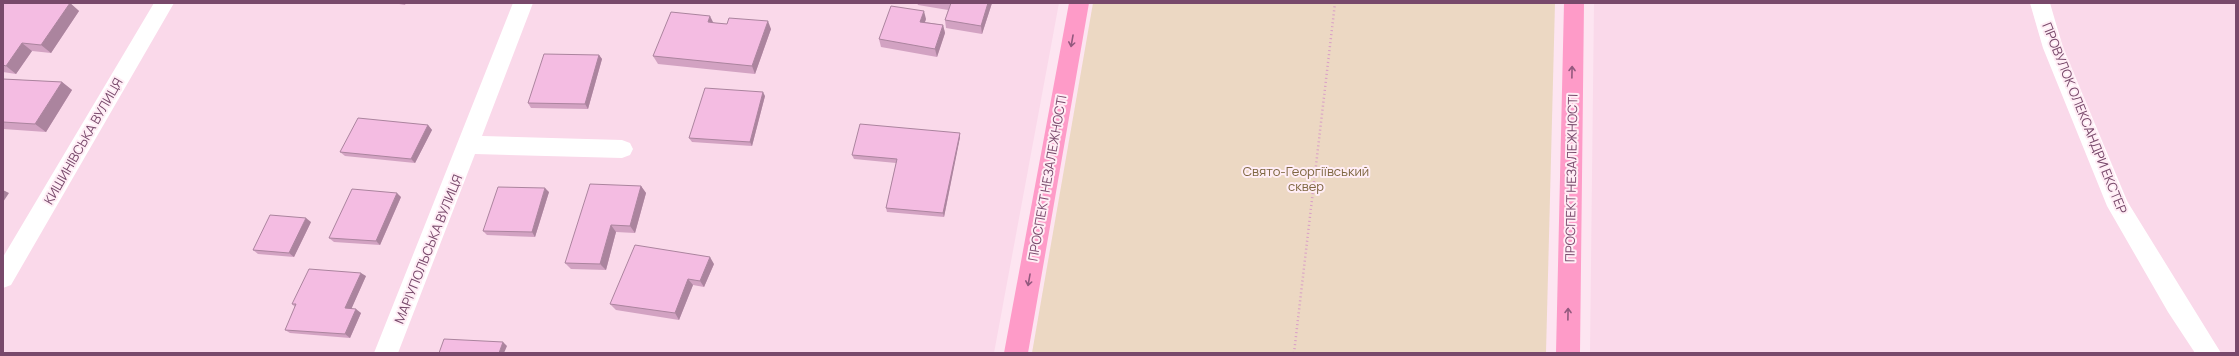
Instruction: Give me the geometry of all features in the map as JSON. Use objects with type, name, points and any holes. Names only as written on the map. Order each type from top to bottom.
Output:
[{"type":"main road","name":"ПРОСПЕКТ НЕЗАЛЕЖНОСТІ","points":[[1016,353],[1079,3]]},
{"type":"main road","name":"ПРОСПЕКТ НЕЗАЛЕЖНОСТІ","points":[[1568,353],[1574,3]]},
{"type":"street","name":"КИШИНІВСЬКА ВУЛИЦЯ","points":[[3,278],[164,3]]},
{"type":"street","name":"МАРІУПОЛЬСЬКА ВУЛИЦЯ","points":[[386,353],[469,145],[523,3]]},
{"type":"street","name":"ПРОВУЛОК ОЛЕКСАНДРИ ЕКСТЕР","points":[[2040,3],[2054,48],[2118,206],[2176,304],[2209,353]]},
{"type":"street","points":[[469,145],[622,149]]},
{"type":"path","points":[[1294,353],[1335,3]]},
{"type":"shaded area","points":[[3,3],[1059,3],[994,353],[3,353]]},
{"type":"shaded area","points":[[1594,3],[2030,3],[2043,47],[2198,353],[1590,353]]},
{"type":"shaded area","points":[[2049,3],[2236,3],[2236,353],[2221,353],[2187,303],[2129,205],[2064,49]]},
{"type":"green space","name":"Свято-Георгіївський сквер","points":[[1093,3],[1555,3],[1546,353],[1032,353]]},
{"type":"building","points":[[3,3],[70,3],[41,45],[22,43],[6,66],[3,65]]},
{"type":"building","points":[[951,3],[988,3],[981,26],[945,20]]},
{"type":"building","points":[[891,6],[924,11],[920,22],[943,25],[935,49],[879,39]]},
{"type":"building","points":[[671,12],[710,16],[708,22],[716,23],[727,24],[729,18],[768,21],[752,66],[653,56]]},
{"type":"building","points":[[544,54],[599,55],[585,104],[528,103]]},
{"type":"building","points":[[3,79],[62,82],[35,124],[3,122]]},
{"type":"building","points":[[705,88],[763,92],[750,142],[689,138]]},
{"type":"building","points":[[358,118],[428,125],[411,159],[340,152]]},
{"type":"building","points":[[860,124],[960,133],[943,213],[886,208],[897,159],[852,155]]},
{"type":"building","points":[[590,184],[641,186],[630,226],[611,225],[600,264],[565,263]]},
{"type":"building","points":[[498,187],[545,188],[532,232],[483,231]]},
{"type":"building","points":[[352,189],[397,193],[376,241],[329,238]]},
{"type":"building","points":[[270,215],[306,218],[289,253],[253,250]]},
{"type":"building","points":[[635,245],[710,257],[700,281],[688,279],[675,313],[610,304]]},
{"type":"building","points":[[309,269],[361,273],[345,308],[356,309],[345,334],[285,330],[296,304],[292,304]]},
{"type":"building","points":[[444,339],[503,342],[499,353],[439,353]]}]
